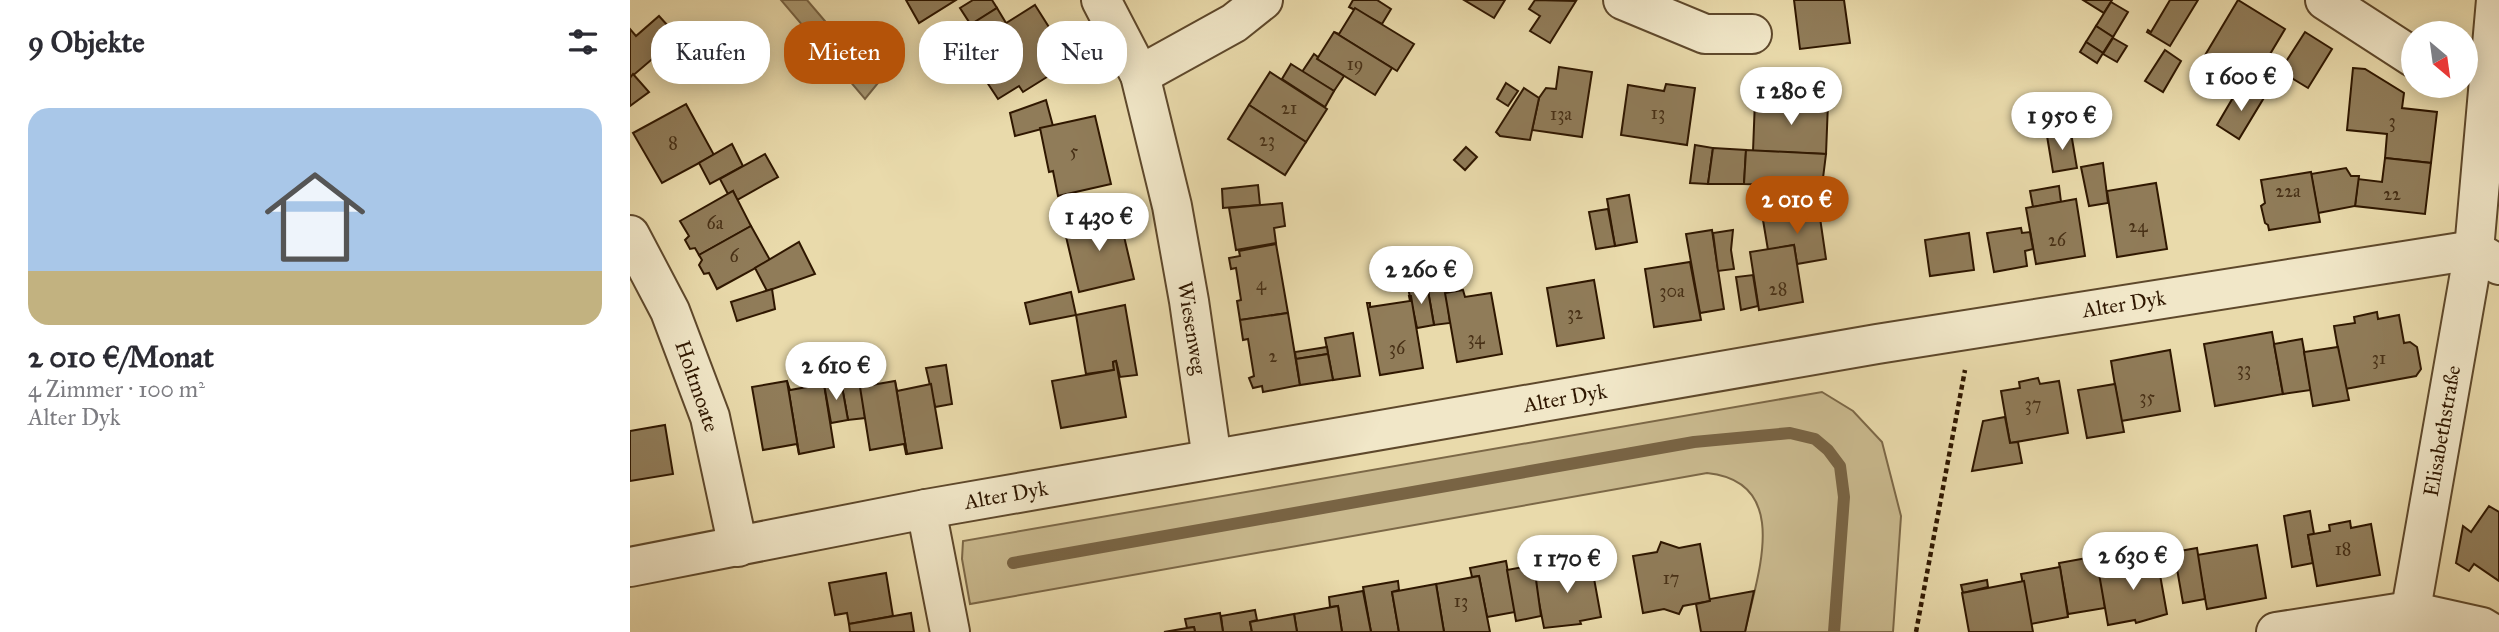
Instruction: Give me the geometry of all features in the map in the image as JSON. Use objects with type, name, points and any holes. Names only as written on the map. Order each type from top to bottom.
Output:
[{"type":"street","name":"Wiesenweg","points":[[1101,0],[1140,75],[1172,206],[1212,459]]},
{"type":"street","points":[[1140,75],[1234,23],[1263,0]]},
{"type":"street","points":[[1622,0],[1704,34],[1752,34]]},
{"type":"street","points":[[2325,0],[2401,49]]},
{"type":"street","name":"Elisabethstraße","points":[[2478,70],[2496,0]]},
{"type":"street","name":"Elisabethstraße","points":[[2409,622],[2486,258],[2472,98]]},
{"type":"street","name":"Holtmoate","points":[[630,235],[670,311],[710,417],[738,547]]},
{"type":"street","name":"Alter Dyk","points":[[630,567],[926,509],[1973,328],[2486,258]]},
{"type":"street","points":[[926,509],[950,632]]},
{"type":"street","points":[[2276,632],[2409,622],[2482,627],[2490,632]]},
{"type":"path","points":[[1916,632],[1973,328]]},
{"type":"shaded area","points":[[781,0],[807,0],[825,21],[799,21]]},
{"type":"shaded area","points":[[852,84],[877,84],[865,99]]},
{"type":"shaded area","points":[[1822,392],[1853,411],[1882,442],[1901,516],[1893,632],[1745,632],[1761,560],[1763,536],[1760,513],[1751,494],[1734,480],[1707,473],[970,604],[962,559],[963,541]]},
{"type":"building","points":[[906,0],[956,0],[919,21]]},
{"type":"building","points":[[973,0],[992,0],[997,8],[977,21],[968,21],[960,8]]},
{"type":"building","points":[[1353,0],[1377,0],[1391,9],[1382,24],[1349,7]]},
{"type":"building","points":[[1464,0],[1505,0],[1494,18]]},
{"type":"building","points":[[1535,0],[1576,1],[1550,43],[1530,31],[1540,16],[1529,9]]},
{"type":"building","points":[[1794,0],[1844,0],[1850,43],[1800,49]]},
{"type":"building","points":[[2083,0],[2112,0],[2104,13]]},
{"type":"building","points":[[2170,0],[2198,0],[2170,46],[2147,32],[2151,32]]},
{"type":"building","points":[[2238,0],[2285,29],[2242,101],[2195,72]]},
{"type":"building","points":[[2111,2],[2128,12],[2113,37],[2096,26]]},
{"type":"building","points":[[1035,5],[1045,21],[1037,21],[1037,83],[1023,92],[1019,86],[998,99],[988,84],[1023,84],[1023,21],[1009,21]]},
{"type":"building","points":[[997,8],[1005,21],[976,21]]},
{"type":"building","points":[[1355,8],[1414,44],[1397,71],[1334,32],[1339,34]]},
{"type":"building","points":[[651,23],[651,60],[630,78],[630,29],[636,36]]},
{"type":"building","points":[[2096,26],[2113,37],[2103,53],[2086,42]]},
{"type":"building","points":[[1334,32],[1392,68],[1375,95],[1317,59]]},
{"type":"building","points":[[2305,32],[2332,49],[2308,88],[2280,71]]},
{"type":"building","points":[[2113,38],[2127,46],[2117,62],[2103,54]]},
{"type":"building","points":[[2086,42],[2103,53],[2097,63],[2080,52]]},
{"type":"building","points":[[2165,50],[2181,61],[2163,92],[2145,81]]},
{"type":"building","points":[[1314,54],[1317,59],[1344,76],[1334,91],[1302,72]]},
{"type":"building","points":[[1291,64],[1334,91],[1325,107],[1282,79]]},
{"type":"building","points":[[1559,67],[1592,72],[1582,137],[1532,130],[1539,98],[1546,88],[1556,89]]},
{"type":"building","points":[[2353,68],[2365,69],[2401,91],[2402,108],[2437,112],[2431,163],[2385,158],[2387,134],[2347,130]]},
{"type":"building","points":[[1270,72],[1327,109],[1306,142],[1249,105]]},
{"type":"building","points":[[633,74],[649,92],[630,106],[630,78]]},
{"type":"building","points":[[1506,83],[1518,91],[1508,106],[1497,99]]},
{"type":"building","points":[[1666,84],[1695,88],[1687,145],[1621,135],[1628,85],[1664,91]]},
{"type":"building","points":[[2250,87],[2265,96],[2239,139],[2217,125],[2234,96],[2242,101]]},
{"type":"building","points":[[1524,88],[1539,98],[1530,140],[1500,136],[1496,132]]},
{"type":"building","points":[[1046,100],[1053,126],[1015,136],[1010,113]]},
{"type":"building","points":[[1755,100],[1828,103],[1826,154],[1753,151]]},
{"type":"building","points":[[686,104],[714,155],[662,183],[633,133]]},
{"type":"building","points":[[1249,105],[1306,142],[1285,175],[1228,139]]},
{"type":"building","points":[[1095,116],[1111,184],[1058,196],[1053,171],[1049,172],[1040,128]]},
{"type":"building","points":[[2071,133],[2077,168],[2053,172],[2047,136]]},
{"type":"building","points":[[732,144],[743,166],[710,184],[699,163]]},
{"type":"building","points":[[1695,145],[1713,148],[1708,184],[1690,183]]},
{"type":"building","points":[[1466,147],[1477,157],[1465,170],[1454,160]]},
{"type":"building","points":[[1713,148],[1746,150],[1744,184],[1708,184]]},
{"type":"building","points":[[1746,150],[1826,154],[1822,186],[1744,184]]},
{"type":"building","points":[[765,154],[778,177],[737,200],[733,191],[728,194],[720,179]]},
{"type":"building","points":[[2385,158],[2431,163],[2425,214],[2355,206],[2358,179],[2382,182]]},
{"type":"building","points":[[2103,163],[2108,203],[2089,206],[2081,167]]},
{"type":"building","points":[[2346,168],[2351,176],[2359,176],[2355,206],[2318,213],[2311,174]]},
{"type":"building","points":[[2311,172],[2320,222],[2269,230],[2261,206],[2265,203],[2261,180]]},
{"type":"building","points":[[2156,183],[2167,249],[2117,257],[2107,191]]},
{"type":"building","points":[[1258,185],[1260,205],[1223,208],[1222,189]]},
{"type":"building","points":[[2059,186],[2061,202],[2033,207],[2030,191]]},
{"type":"building","points":[[733,191],[751,226],[699,255],[695,248],[690,249],[685,240],[689,236],[680,221]]},
{"type":"building","points":[[1629,195],[1637,242],[1615,246],[1607,199]]},
{"type":"building","points":[[2076,199],[2085,256],[2036,264],[2026,208]]},
{"type":"building","points":[[1282,203],[1285,226],[1274,228],[1276,243],[1236,250],[1229,208]]},
{"type":"building","points":[[1608,209],[1615,246],[1596,249],[1589,212]]},
{"type":"building","points":[[1819,211],[1826,259],[1797,264],[1794,245],[1768,250],[1763,220]]},
{"type":"building","points":[[1119,215],[1134,279],[1079,292],[1064,228]]},
{"type":"building","points":[[751,226],[770,260],[717,289],[709,273],[704,274],[699,265],[702,260],[699,255]]},
{"type":"building","points":[[2021,228],[2022,233],[2030,232],[2033,249],[2025,251],[2027,266],[1994,272],[1987,233]]},
{"type":"building","points":[[1712,230],[1724,309],[1700,313],[1686,234]]},
{"type":"building","points":[[1733,230],[1731,250],[1734,269],[1718,271],[1713,233]]},
{"type":"building","points":[[1969,233],[1974,270],[1930,276],[1925,240]]},
{"type":"building","points":[[799,242],[815,274],[767,291],[755,268]]},
{"type":"building","points":[[1276,244],[1288,313],[1240,320],[1237,301],[1241,300],[1236,268],[1231,269],[1229,258],[1240,256],[1239,251]]},
{"type":"building","points":[[1794,245],[1803,302],[1759,310],[1750,252]]},
{"type":"building","points":[[1690,262],[1701,320],[1654,327],[1645,269]]},
{"type":"building","points":[[1753,275],[1758,306],[1741,310],[1736,277]]},
{"type":"building","points":[[1594,280],[1604,338],[1557,346],[1547,288]]},
{"type":"building","points":[[1445,283],[1450,323],[1434,325],[1427,285]]},
{"type":"building","points":[[1427,285],[1434,325],[1417,328],[1408,288]]},
{"type":"building","points":[[772,289],[775,309],[737,321],[731,302]]},
{"type":"building","points":[[1463,290],[1465,297],[1491,293],[1502,354],[1457,362],[1445,293]]},
{"type":"building","points":[[1071,292],[1076,315],[1030,324],[1025,303]]},
{"type":"building","points":[[1411,296],[1423,368],[1380,375],[1367,303],[1370,303],[1370,307],[1410,301]]},
{"type":"building","points":[[1125,305],[1137,375],[1120,377],[1116,361],[1113,362],[1114,370],[1086,374],[1076,315]]},
{"type":"building","points":[[2377,312],[2378,319],[2399,315],[2404,343],[2410,342],[2417,347],[2421,369],[2416,376],[2345,389],[2334,326],[2355,323],[2354,317]]},
{"type":"building","points":[[1288,313],[1300,385],[1263,392],[1262,386],[1253,388],[1249,378],[1254,376],[1248,339],[1243,340],[1240,320]]},
{"type":"building","points":[[2272,332],[2283,394],[2215,406],[2204,344]]},
{"type":"building","points":[[1353,333],[1360,376],[1333,380],[1325,338]]},
{"type":"building","points":[[2302,339],[2311,390],[2283,394],[2274,344]]},
{"type":"building","points":[[1327,347],[1328,354],[1296,359],[1295,352]]},
{"type":"building","points":[[2338,347],[2349,400],[2313,406],[2304,352]]},
{"type":"building","points":[[2170,350],[2180,411],[2121,421],[2111,361]]},
{"type":"building","points":[[1328,354],[1333,380],[1300,385],[1296,359]]},
{"type":"building","points":[[1116,361],[1126,417],[1061,428],[1052,381],[1114,370],[1113,362]]},
{"type":"building","points":[[946,365],[952,404],[935,407],[926,368]]},
{"type":"building","points":[[860,378],[865,418],[848,420],[841,381]]},
{"type":"building","points":[[2038,378],[2040,384],[2059,381],[2068,433],[2010,443],[2001,391],[2020,388],[2019,382]]},
{"type":"building","points":[[787,381],[790,390],[824,384],[834,447],[799,454]]},
{"type":"building","points":[[787,381],[799,454],[797,444],[763,450],[752,387]]},
{"type":"building","points":[[841,381],[848,420],[831,423],[824,384]]},
{"type":"building","points":[[895,381],[897,391],[931,384],[942,448],[907,454]]},
{"type":"building","points":[[895,381],[907,454],[904,444],[870,450],[860,387]]},
{"type":"building","points":[[2115,384],[2124,432],[2087,438],[2078,390]]},
{"type":"building","points":[[2005,417],[2010,443],[2018,442],[2022,463],[1972,471],[1983,421]]},
{"type":"building","points":[[665,425],[673,474],[630,481],[630,431]]},
{"type":"building","points":[[2489,506],[2499,512],[2499,581],[2474,564],[2469,571],[2456,563],[2463,526],[2471,532]]},
{"type":"building","points":[[2310,511],[2314,534],[2308,535],[2313,563],[2292,567],[2284,516]]},
{"type":"building","points":[[2350,521],[2351,528],[2371,524],[2380,575],[2317,586],[2308,535],[2330,531],[2329,525]]},
{"type":"building","points":[[1661,542],[1679,548],[1700,544],[1710,601],[1683,606],[1679,614],[1664,609],[1643,613],[1633,556],[1657,552]]},
{"type":"building","points":[[2257,545],[2266,598],[2207,609],[2197,555]]},
{"type":"building","points":[[2197,548],[2205,599],[2183,603],[2174,552]]},
{"type":"building","points":[[2098,556],[2105,608],[2068,614],[2059,563]]},
{"type":"building","points":[[2157,558],[2167,614],[2136,623],[2135,620],[2108,625],[2098,568]]},
{"type":"building","points":[[1506,561],[1515,612],[1487,617],[1479,576],[1472,577],[1470,568]]},
{"type":"building","points":[[1591,562],[1601,617],[1580,621],[1581,624],[1544,628],[1533,572]]},
{"type":"building","points":[[1534,565],[1541,616],[1516,621],[1507,570]]},
{"type":"building","points":[[2060,567],[2068,617],[2031,624],[2021,574]]},
{"type":"building","points":[[886,573],[893,616],[849,624],[847,613],[835,615],[829,583]]},
{"type":"building","points":[[1479,576],[1490,632],[1444,632],[1436,584]]},
{"type":"building","points":[[1987,580],[1988,587],[1963,593],[1961,585]]},
{"type":"building","points":[[1398,581],[1399,590],[1392,592],[1399,632],[1371,632],[1363,587]]},
{"type":"building","points":[[2024,581],[2033,632],[1969,632],[1962,593]]},
{"type":"building","points":[[1436,584],[1444,632],[1399,632],[1392,592]]},
{"type":"building","points":[[1363,591],[1371,632],[1342,632],[1338,606],[1330,607],[1329,597]]},
{"type":"building","points":[[1754,591],[1745,632],[1701,632],[1696,604]]},
{"type":"building","points":[[1338,606],[1342,632],[1297,632],[1294,614]]},
{"type":"building","points":[[1255,610],[1257,620],[1250,622],[1252,632],[1223,632],[1221,616]]},
{"type":"building","points":[[911,613],[914,632],[850,632],[849,624]]},
{"type":"building","points":[[1220,613],[1223,632],[1195,632],[1194,627],[1187,628],[1185,619]]},
{"type":"building","points":[[1294,614],[1297,632],[1252,632],[1250,622]]},
{"type":"building","points":[[1194,627],[1195,632],[1164,632],[1187,628]]},
{"type":"waterway","points":[[1013,563],[1694,442],[1790,433],[1815,439],[1840,466],[1844,497],[1834,632]]}]
